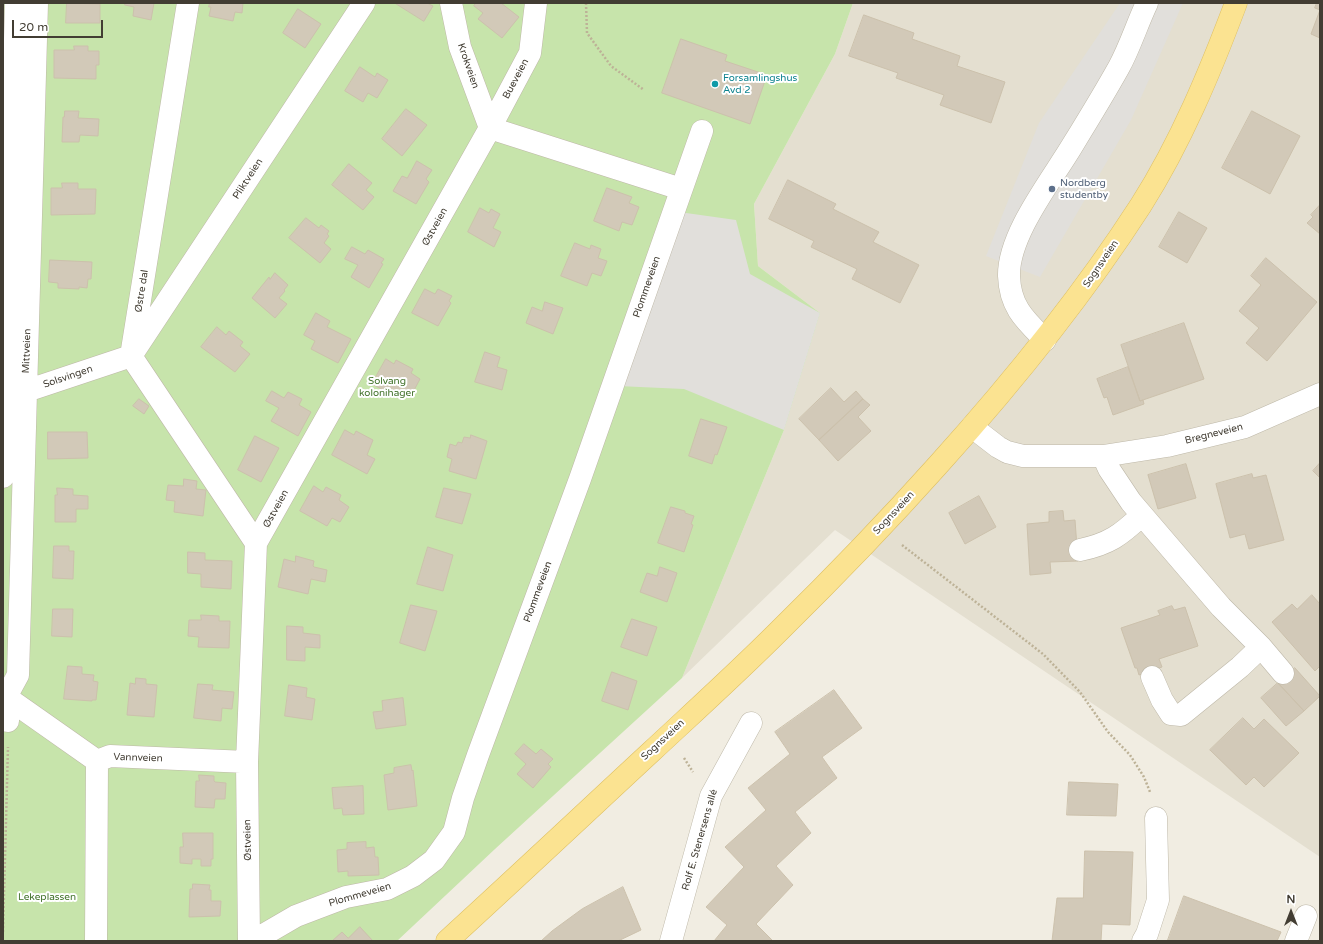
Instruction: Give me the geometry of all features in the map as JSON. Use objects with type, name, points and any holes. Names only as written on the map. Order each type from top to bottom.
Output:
[{"type":"main road","name":"Sognsveien","points":[[447,941],[779,632],[893,514],[972,427],[1045,340],[1078,297],[1142,203],[1197,99],[1236,3]]},
{"type":"street","name":"Mittveien","points":[[4,695],[18,675],[12,391],[16,3]]},
{"type":"street","name":"Mittveien","points":[[3,477],[12,391],[37,3]]},
{"type":"street","name":"Østre dal","points":[[131,356],[188,3]]},
{"type":"street","name":"Pliktveien","points":[[131,356],[364,3]]},
{"type":"street","name":"Krokveien","points":[[451,3],[460,47],[490,128]]},
{"type":"street","name":"Bueveien","points":[[490,128],[530,52],[536,3]]},
{"type":"street","points":[[1045,340],[1021,315],[1012,297],[1009,276],[1012,257],[1025,221],[1120,66],[1147,3]]},
{"type":"street","points":[[490,128],[681,189]]},
{"type":"street","name":"Østveien","points":[[250,941],[247,762],[256,543],[490,128]]},
{"type":"street","name":"Plommeveien","points":[[253,941],[296,916],[346,897],[387,889],[413,876],[434,860],[454,832],[463,798],[478,755],[580,479],[702,131]]},
{"type":"street","name":"Solsvingen","points":[[12,391],[131,356]]},
{"type":"street","points":[[131,356],[256,543]]},
{"type":"street","name":"Bregneveien","points":[[972,427],[998,447],[1007,452],[1024,456],[1104,456],[1167,446],[1245,427],[1320,394]]},
{"type":"street","points":[[1104,456],[1109,469],[1131,502],[1221,607],[1261,647],[1283,673]]},
{"type":"street","points":[[1080,550],[1110,541],[1131,526],[1142,515]]},
{"type":"street","points":[[1152,677],[1162,700],[1171,714],[1181,715],[1240,667],[1261,647]]},
{"type":"street","points":[[4,695],[8,721]]},
{"type":"street","points":[[4,695],[97,762],[96,941]]},
{"type":"street","name":"Rolf E. Stenersens allé","points":[[671,941],[711,796],[752,723]]},
{"type":"street","name":"Vannveien","points":[[97,762],[110,756],[247,762]]},
{"type":"street","points":[[1143,941],[1147,934],[1158,900],[1156,818]]},
{"type":"street","points":[[1296,941],[1306,916]]},
{"type":"path","points":[[586,3],[587,33],[611,66],[644,90]]},
{"type":"path","points":[[902,545],[1043,654],[1080,692],[1108,732],[1130,755],[1144,777],[1152,797],[1156,818]]},
{"type":"path","points":[[3,932],[8,754]]},
{"type":"shaded area","points":[[853,3],[1320,3],[1320,857],[835,530],[682,678],[784,430],[820,313],[758,266],[754,204],[835,54]]},
{"type":"shaded area","name":"Nordberg studentby","points":[[1120,3],[1183,3],[1131,120],[1040,277],[986,256],[1039,123]]},
{"type":"shaded area","points":[[679,212],[736,220],[750,274],[820,313],[784,430],[684,389],[618,386]]},
{"type":"green space","name":"Solvang kolonihager","points":[[3,3],[853,3],[835,54],[754,204],[758,266],[820,313],[784,430],[682,678],[397,941],[3,941]]},
{"type":"building","points":[[67,3],[100,4],[100,23],[66,23]]},
{"type":"building","points":[[125,3],[154,3],[151,20],[133,16],[134,7],[125,5]]},
{"type":"building","points":[[210,3],[243,3],[242,13],[235,12],[233,21],[209,16],[211,7],[209,7]]},
{"type":"building","points":[[395,3],[427,3],[433,6],[424,21]]},
{"type":"building","points":[[476,3],[501,3],[519,17],[502,38],[478,19],[483,13],[474,6]]},
{"type":"building","points":[[1317,3],[1320,3],[1320,10],[1315,8]]},
{"type":"building","points":[[298,9],[321,24],[305,48],[283,33]]},
{"type":"building","points":[[1320,10],[1320,38],[1311,34]]},
{"type":"building","points":[[864,15],[914,33],[912,39],[960,56],[957,66],[1005,82],[991,123],[940,105],[944,95],[896,78],[898,73],[849,56]]},
{"type":"building","name":"Forsamlingshus Avd 2","points":[[681,39],[727,55],[725,61],[767,75],[750,124],[662,93]]},
{"type":"building","points":[[74,46],[88,46],[88,51],[99,51],[99,65],[96,65],[96,79],[54,78],[54,50],[74,50]]},
{"type":"building","points":[[360,67],[375,77],[377,73],[388,80],[377,98],[368,93],[363,102],[345,91]]},
{"type":"building","points":[[406,109],[427,125],[402,156],[382,139]]},
{"type":"building","points":[[65,111],[79,111],[78,118],[99,119],[98,136],[80,135],[79,142],[62,142],[63,117]]},
{"type":"building","points":[[1252,111],[1300,136],[1270,194],[1222,168]]},
{"type":"building","points":[[417,161],[432,170],[426,179],[429,182],[416,204],[393,191],[402,176],[407,178]]},
{"type":"building","points":[[349,164],[372,183],[366,190],[374,197],[363,210],[332,185]]},
{"type":"building","points":[[788,180],[836,204],[833,209],[879,232],[873,242],[919,265],[900,303],[852,279],[857,269],[811,247],[814,241],[769,219]]},
{"type":"building","points":[[62,183],[78,183],[78,189],[96,189],[95,214],[51,215],[51,188],[62,188]]},
{"type":"building","points":[[607,188],[632,197],[629,203],[639,207],[632,225],[622,222],[619,231],[594,221]]},
{"type":"building","points":[[1320,205],[1320,234],[1307,223],[1313,217],[1311,215]]},
{"type":"building","points":[[480,208],[489,213],[491,209],[500,214],[493,228],[501,232],[494,247],[468,232]]},
{"type":"building","points":[[1179,212],[1207,228],[1187,263],[1159,247]]},
{"type":"building","points":[[306,218],[319,228],[321,225],[329,231],[327,234],[329,236],[324,243],[331,249],[320,263],[289,238]]},
{"type":"building","points":[[575,243],[590,249],[591,245],[601,249],[598,258],[607,261],[601,276],[592,273],[587,286],[561,276]]},
{"type":"building","points":[[352,247],[365,254],[368,250],[384,259],[381,263],[383,264],[369,288],[351,277],[358,265],[345,259]]},
{"type":"building","points":[[1266,258],[1317,302],[1267,361],[1246,343],[1259,328],[1239,311],[1261,285],[1251,276]]},
{"type":"building","points":[[50,260],[92,262],[91,279],[88,279],[87,288],[58,288],[58,283],[49,282]]},
{"type":"building","points":[[275,273],[288,285],[279,298],[287,304],[275,318],[252,298],[269,277],[270,279]]},
{"type":"building","points":[[425,289],[435,294],[438,289],[452,296],[449,301],[451,303],[438,326],[412,313]]},
{"type":"building","points":[[545,302],[563,308],[553,334],[526,323],[532,307],[542,311]]},
{"type":"building","points":[[316,313],[330,321],[327,327],[351,339],[338,363],[311,349],[315,341],[304,335]]},
{"type":"building","points":[[1184,323],[1204,379],[1140,401],[1121,345]]},
{"type":"building","points":[[217,327],[226,335],[229,331],[243,342],[240,346],[250,354],[235,372],[201,347]]},
{"type":"building","points":[[485,352],[500,357],[497,367],[507,370],[502,390],[475,382]]},
{"type":"building","points":[[386,359],[394,364],[396,360],[413,369],[411,373],[420,379],[412,394],[403,389],[398,398],[372,384]]},
{"type":"building","points":[[1128,367],[1140,401],[1143,400],[1144,404],[1113,415],[1107,397],[1104,398],[1097,379]]},
{"type":"building","points":[[831,388],[844,402],[856,391],[863,399],[819,440],[799,419]]},
{"type":"building","points":[[272,391],[284,398],[288,392],[302,399],[299,405],[311,412],[298,436],[271,421],[279,408],[266,401]]},
{"type":"building","points":[[139,399],[149,406],[144,414],[133,406]]},
{"type":"building","points":[[863,399],[870,405],[858,417],[871,431],[838,461],[819,440]]},
{"type":"building","points":[[701,419],[727,427],[717,455],[715,454],[712,464],[689,456]]},
{"type":"building","points":[[345,430],[354,435],[356,431],[373,440],[367,455],[375,459],[367,474],[332,455]]},
{"type":"building","points":[[48,432],[87,432],[88,458],[48,459]]},
{"type":"building","points":[[471,435],[487,441],[476,479],[449,471],[452,459],[447,457],[450,444],[456,446],[458,442],[462,443],[464,437],[470,438]]},
{"type":"building","points":[[255,436],[279,448],[261,482],[238,470]]},
{"type":"building","points":[[1320,463],[1320,478],[1313,471]]},
{"type":"building","points":[[1186,464],[1196,498],[1158,509],[1148,475]]},
{"type":"building","points":[[1252,474],[1253,478],[1266,475],[1284,540],[1249,549],[1245,534],[1230,538],[1216,484]]},
{"type":"building","points":[[184,479],[197,481],[196,489],[206,490],[203,516],[174,512],[175,501],[166,500],[168,485],[183,486]]},
{"type":"building","points":[[314,486],[323,492],[326,487],[341,495],[339,500],[349,507],[340,522],[332,518],[327,526],[300,511]]},
{"type":"building","points":[[57,488],[73,489],[73,495],[88,496],[88,509],[76,509],[76,522],[55,522],[55,495],[57,495]]},
{"type":"building","points":[[444,488],[471,494],[462,524],[436,517]]},
{"type":"building","points":[[979,496],[996,527],[965,544],[949,513]]},
{"type":"building","points":[[671,507],[685,511],[685,513],[694,516],[691,524],[693,525],[684,552],[658,543]]},
{"type":"building","points":[[1063,511],[1064,521],[1075,520],[1078,561],[1050,562],[1051,573],[1030,575],[1027,524],[1049,522],[1049,512]]},
{"type":"building","points":[[54,546],[69,546],[69,551],[74,551],[73,579],[53,578]]},
{"type":"building","points":[[428,547],[453,555],[443,591],[417,584]]},
{"type":"building","points":[[188,552],[205,553],[205,560],[232,561],[231,589],[201,587],[201,574],[188,573]]},
{"type":"building","points":[[296,556],[314,561],[314,567],[327,570],[325,582],[311,579],[308,594],[278,587],[284,559],[295,562]]},
{"type":"building","points":[[660,567],[677,573],[667,602],[640,592],[647,573],[657,576]]},
{"type":"building","points":[[1312,595],[1320,604],[1320,666],[1315,671],[1272,622],[1292,604],[1297,609]]},
{"type":"building","points":[[411,605],[437,611],[425,651],[400,643]]},
{"type":"building","points":[[1172,606],[1174,610],[1185,607],[1198,646],[1159,659],[1162,667],[1139,675],[1137,668],[1135,668],[1121,628],[1160,615],[1158,611]]},
{"type":"building","points":[[53,609],[73,609],[72,637],[52,636]]},
{"type":"building","points":[[201,615],[219,616],[219,621],[230,621],[229,648],[198,647],[199,637],[188,636],[189,620],[201,620]]},
{"type":"building","points":[[632,619],[657,627],[647,656],[621,647]]},
{"type":"building","points":[[287,626],[303,627],[303,633],[320,635],[320,648],[305,647],[305,661],[287,660]]},
{"type":"building","points":[[68,666],[82,667],[82,674],[94,675],[93,681],[98,682],[96,700],[64,699]]},
{"type":"building","points":[[1295,668],[1320,696],[1304,711],[1278,683]]},
{"type":"building","points":[[612,672],[637,681],[628,710],[602,701]]},
{"type":"building","points":[[136,678],[146,679],[146,684],[157,685],[154,717],[127,715],[130,683],[135,684]]},
{"type":"building","points":[[1278,683],[1304,711],[1286,726],[1261,698]]},
{"type":"building","points":[[198,684],[213,685],[212,690],[234,692],[232,709],[222,708],[221,721],[194,718]]},
{"type":"building","points":[[289,685],[307,688],[306,697],[315,699],[312,720],[285,716]]},
{"type":"building","points":[[834,690],[862,728],[822,757],[837,778],[795,812],[811,833],[776,866],[793,885],[756,924],[773,941],[714,941],[727,925],[706,907],[744,867],[725,847],[766,810],[748,788],[790,754],[775,732]]},
{"type":"building","points":[[403,698],[406,725],[376,729],[373,712],[383,711],[382,701]]},
{"type":"building","points":[[1243,718],[1254,729],[1264,719],[1299,753],[1264,787],[1254,777],[1246,785],[1210,750]]},
{"type":"building","points":[[524,744],[536,754],[541,749],[553,759],[548,764],[551,767],[533,788],[517,774],[526,764],[515,754]]},
{"type":"building","points":[[411,765],[412,771],[413,770],[417,806],[388,810],[384,775],[394,773],[394,768]]},
{"type":"building","points":[[199,775],[214,776],[215,782],[226,783],[225,799],[215,799],[214,808],[195,807],[196,781],[199,781]]},
{"type":"building","points":[[1069,782],[1118,784],[1116,816],[1067,815]]},
{"type":"building","points":[[363,786],[364,814],[343,815],[342,808],[334,809],[332,788]]},
{"type":"building","points":[[183,833],[213,833],[213,859],[211,859],[211,866],[201,866],[201,859],[192,859],[192,864],[180,863],[180,847],[183,847]]},
{"type":"building","points":[[366,842],[366,848],[374,847],[375,857],[378,857],[379,875],[348,876],[348,871],[338,872],[337,850],[347,849],[347,843]]},
{"type":"building","points":[[1085,851],[1133,852],[1130,925],[1102,924],[1101,941],[1052,941],[1057,898],[1083,898]]},
{"type":"building","points":[[193,884],[210,885],[209,890],[211,890],[211,901],[221,901],[220,916],[189,917],[190,889],[192,889]]},
{"type":"building","points":[[623,887],[641,930],[618,941],[541,941],[582,909]]},
{"type":"building","points":[[1184,896],[1281,932],[1277,941],[1168,940]]},
{"type":"building","points":[[360,927],[373,941],[332,941],[342,932],[348,938]]},
{"type":"place","name":"Forsamlingshus Avd 2","points":[[715,84]]},
{"type":"place","name":"Nordberg studentby","points":[[1052,189]]},
{"type":"park label","name":"Lekeplassen","points":[[47,897]]}]
